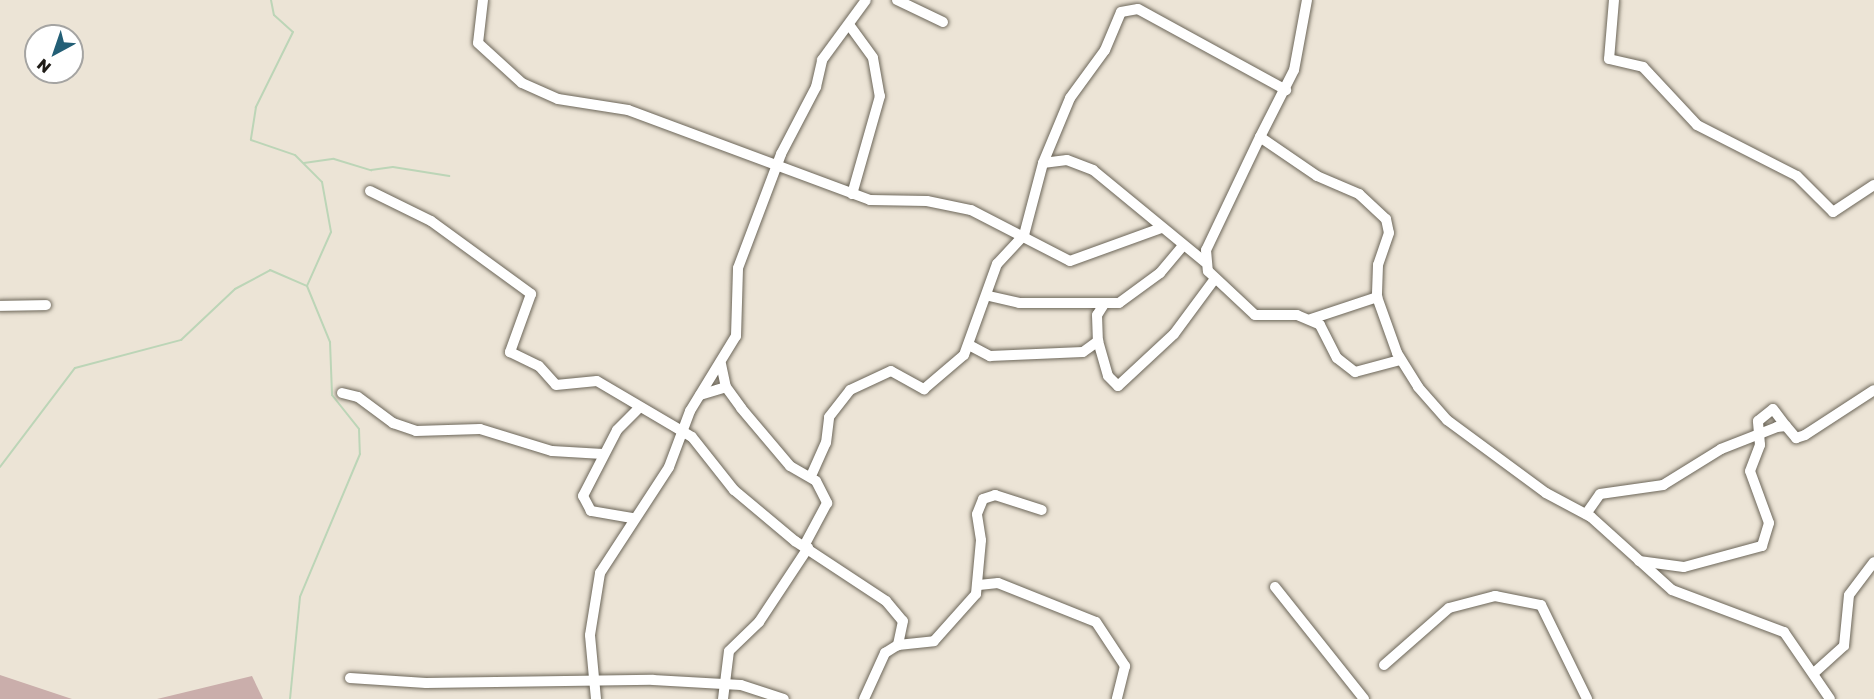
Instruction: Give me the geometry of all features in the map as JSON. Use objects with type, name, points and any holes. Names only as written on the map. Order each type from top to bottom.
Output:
[{"type":"street","points":[[483,0],[478,43],[536,91],[628,110],[852,194],[885,202],[947,204],[1024,235],[1074,261],[1161,228]]},
{"type":"street","points":[[596,699],[592,680],[591,625],[600,573],[632,518],[665,475],[700,395],[721,364],[738,328],[738,268],[779,165],[819,80],[822,60],[850,26],[866,0]]},
{"type":"street","points":[[897,0],[943,22]]},
{"type":"street","points":[[1204,262],[1241,170],[1286,90],[1302,42],[1307,0]]},
{"type":"street","points":[[1614,0],[1609,59],[1643,67],[1697,125],[1797,176],[1833,212],[1874,185]]},
{"type":"street","points":[[811,476],[826,443],[827,421],[850,390],[891,371],[924,389],[969,345],[999,261],[1024,235],[1043,163],[1070,98],[1127,8],[1138,9],[1286,90]]},
{"type":"street","points":[[850,26],[873,58],[880,96],[852,194]]},
{"type":"street","points":[[1260,137],[1317,176],[1359,194],[1386,219],[1389,232],[1378,265],[1377,297],[1400,360],[1447,420],[1545,494],[1586,514],[1672,590],[1784,632],[1815,672],[1830,699]]},
{"type":"street","points":[[1043,163],[1067,160],[1093,170],[1182,247],[1204,262],[1214,280],[1255,315],[1311,319],[1377,297]]},
{"type":"street","points":[[370,191],[431,221],[531,294],[530,308],[511,337],[510,352],[539,366],[556,385],[590,379],[703,446],[734,490],[806,547],[898,614],[903,630],[898,645],[880,661],[864,699]]},
{"type":"street","points":[[988,296],[1011,302],[1104,304],[1122,302],[1160,273],[1182,247]]},
{"type":"street","points":[[1104,304],[1097,315],[1098,341],[1108,376],[1121,385],[1180,327],[1214,280]]},
{"type":"street","points":[[0,306],[46,305]]},
{"type":"street","points":[[1311,319],[1324,330],[1343,366],[1355,372],[1400,360]]},
{"type":"street","points":[[969,345],[990,356],[1083,352],[1098,341]]},
{"type":"street","points":[[721,364],[726,387],[790,466],[811,476],[827,506],[806,547],[759,622],[729,651],[723,699]]},
{"type":"street","points":[[700,395],[726,387]]},
{"type":"street","points":[[1640,561],[1684,567],[1746,554],[1765,543],[1769,523],[1750,471],[1760,445],[1757,434],[1759,417],[1769,409],[1778,411],[1793,436],[1805,435],[1874,390]]},
{"type":"street","points":[[342,393],[358,397],[393,423],[416,430],[480,429],[552,451],[603,454]]},
{"type":"street","points":[[632,518],[585,506],[585,484],[603,454],[638,409]]},
{"type":"street","points":[[1586,514],[1599,494],[1663,485],[1721,449],[1757,434],[1786,426]]},
{"type":"street","points":[[898,645],[927,644],[939,638],[966,609],[979,585],[977,514],[983,499],[995,495],[1042,510]]},
{"type":"street","points":[[1815,672],[1845,646],[1848,599],[1874,562]]},
{"type":"street","points":[[979,585],[998,583],[1096,622],[1125,666],[1117,699]]},
{"type":"street","points":[[1275,587],[1364,699]]},
{"type":"street","points":[[1384,665],[1449,608],[1484,596],[1502,597],[1541,605],[1587,699]]},
{"type":"street","points":[[350,678],[426,683],[592,680],[726,685],[784,699]]},
{"type":"shaded area","points":[[0,675],[72,699],[0,699]]},
{"type":"shaded area","points":[[252,676],[263,699],[157,699]]},
{"type":"waterway","points":[[271,0],[274,15],[293,32],[256,107],[251,140],[295,155],[322,182],[331,232],[307,286],[330,342],[332,395],[359,429],[360,454],[300,597],[290,699]]},
{"type":"waterway","points":[[304,163],[334,159],[371,170],[393,167],[449,176]]},
{"type":"waterway","points":[[0,467],[75,368],[181,340],[235,289],[270,270],[307,286]]}]
